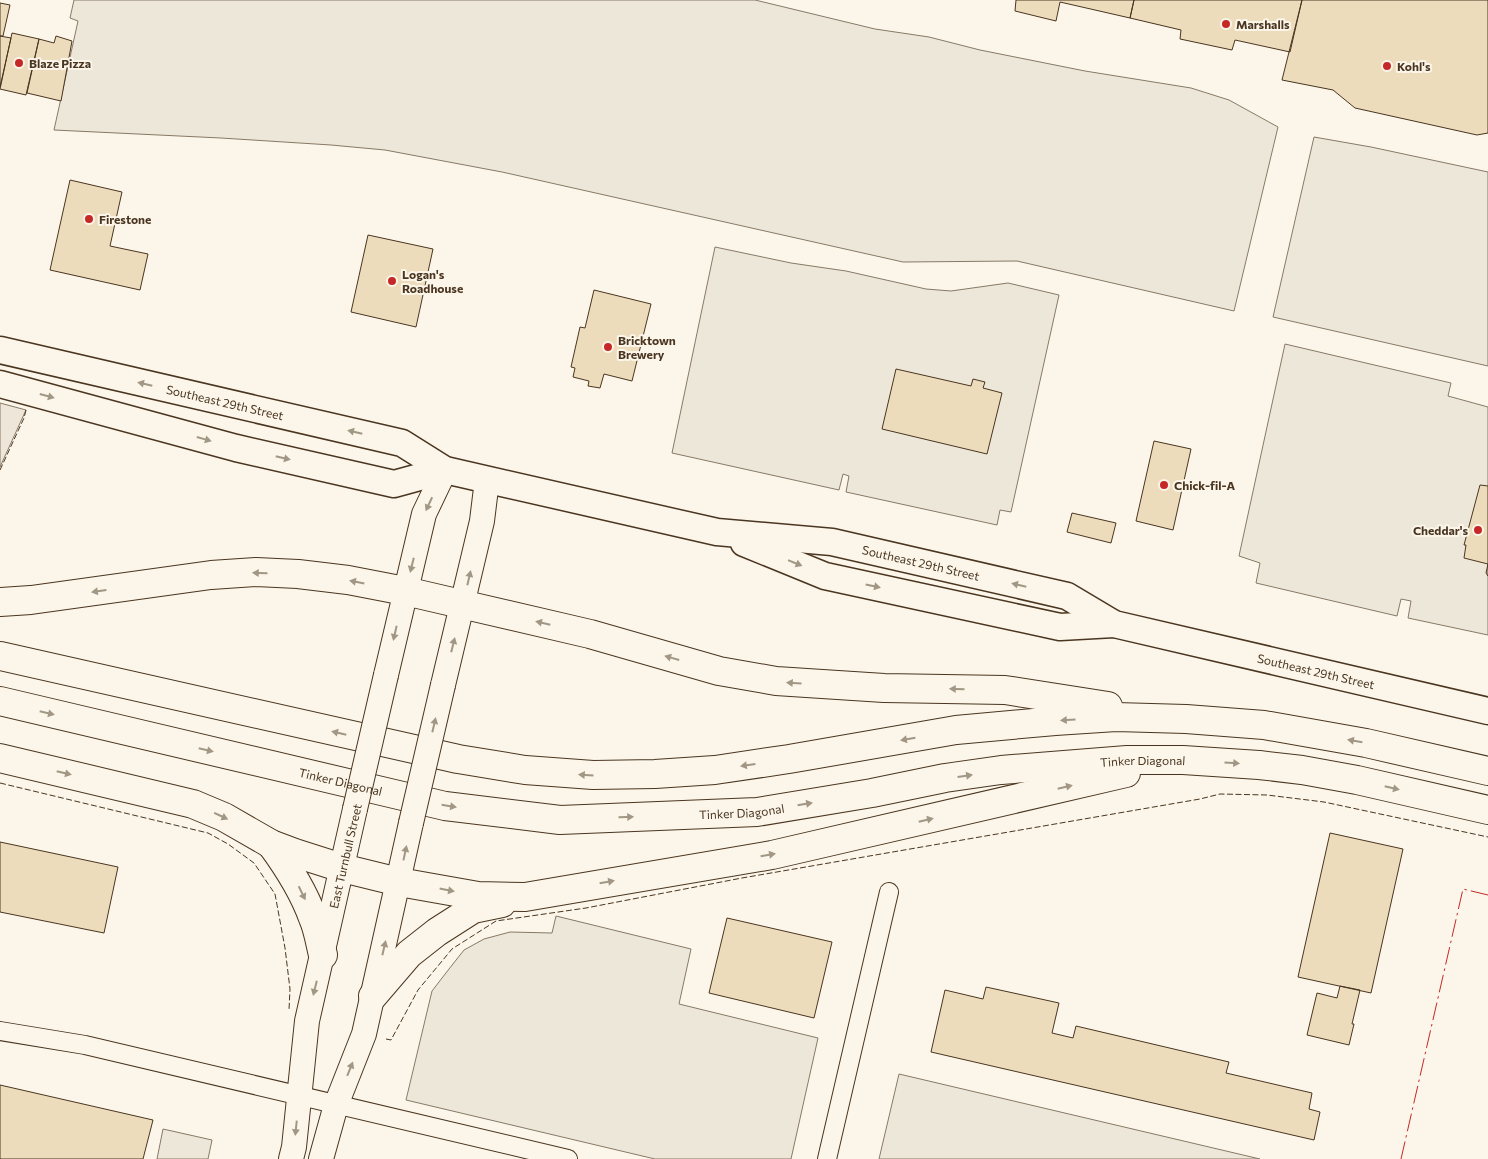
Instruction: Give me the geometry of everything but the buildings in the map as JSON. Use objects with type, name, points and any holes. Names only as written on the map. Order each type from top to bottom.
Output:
[{"type":"highway","points":[[0,602],[31,600],[211,575],[256,572],[298,574],[405,590],[590,634],[719,671],[776,681],[884,688],[1005,690],[1186,719]]},
{"type":"highway","points":[[0,656],[458,759],[526,770],[593,775],[655,774],[715,770],[956,730],[1116,717],[1186,719],[1264,725],[1366,743],[1488,770]]},
{"type":"highway","name":"Tinker Diagonal","points":[[0,701],[445,806],[560,820],[756,812],[1001,770],[1118,761],[1183,760],[1259,764],[1302,770],[1357,780],[1488,810]]},
{"type":"highway","points":[[0,758],[193,804],[224,817],[271,844],[342,868],[399,882],[478,896],[525,898]]},
{"type":"highway","points":[[373,996],[409,954],[437,932],[473,909],[525,898],[772,855],[1183,760]]},
{"type":"highway","points":[[271,844],[290,869],[302,892],[314,918],[323,955]]},
{"type":"main road","name":"Southeast 29th Street","points":[[0,350],[402,443],[445,470],[717,532],[825,576],[1060,627],[1114,624],[1488,710]]},
{"type":"main road","name":"Southeast 29th Street","points":[[0,384],[236,448],[394,484],[445,470]]},
{"type":"street","name":"East Turnbull Street","points":[[291,1159],[300,1096],[307,1021],[424,514],[445,470]]},
{"type":"street","points":[[321,1159],[336,1105],[364,1034],[482,521],[486,480]]},
{"type":"street","points":[[827,1159],[889,892]]},
{"type":"street","points":[[0,1031],[85,1044],[568,1159]]},
{"type":"shaded area","points":[[74,0],[755,0],[875,29],[929,37],[980,50],[1085,71],[1191,88],[1229,100],[1278,127],[1234,311],[1017,261],[903,262],[502,172],[385,150],[221,138],[54,130],[78,21],[70,18]]},
{"type":"shaded area","points":[[1314,137],[1488,172],[1488,366],[1273,317]]},
{"type":"shaded area","points":[[715,247],[791,263],[846,271],[926,289],[951,291],[1008,283],[1059,295],[1011,512],[1000,510],[997,525],[846,492],[849,476],[843,474],[839,490],[672,453]]},
{"type":"shaded area","points":[[1285,344],[1451,383],[1448,396],[1488,407],[1488,635],[1408,618],[1411,601],[1401,599],[1397,616],[1256,583],[1260,563],[1239,556]]},
{"type":"shaded area","points":[[0,403],[26,410],[0,467]]},
{"type":"shaded area","points":[[556,916],[691,949],[679,1004],[818,1038],[791,1159],[655,1159],[406,1100],[432,991],[464,950],[484,939],[510,932],[552,933]]},
{"type":"shaded area","points":[[899,1074],[1260,1159],[879,1159]]},
{"type":"shaded area","points":[[163,1129],[212,1140],[208,1159],[157,1159]]},
{"type":"fence","points":[[0,470],[26,410]]},
{"type":"fence","points":[[0,783],[208,833],[228,844],[254,863],[275,894],[290,989],[289,1010]]},
{"type":"fence","points":[[386,1039],[391,1040],[418,990],[452,949],[496,921],[586,908],[742,878],[1220,794],[1267,795],[1324,802],[1488,837]]},
{"type":"power","points":[[1401,1159],[1463,889],[1488,895]]},
{"type":"place","name":"Marshalls","points":[[1226,24]]},
{"type":"place","name":"Blaze Pizza","points":[[19,63]]},
{"type":"place","name":"Kohl's","points":[[1387,66]]},
{"type":"place","name":"Firestone","points":[[89,219]]},
{"type":"place","name":"Logan's Roadhouse","points":[[392,281]]},
{"type":"place","name":"Bricktown Brewery","points":[[608,347]]},
{"type":"place","name":"Chick-fil-A","points":[[1164,485]]},
{"type":"place","name":"Cheddar's","points":[[1478,530]]}]
